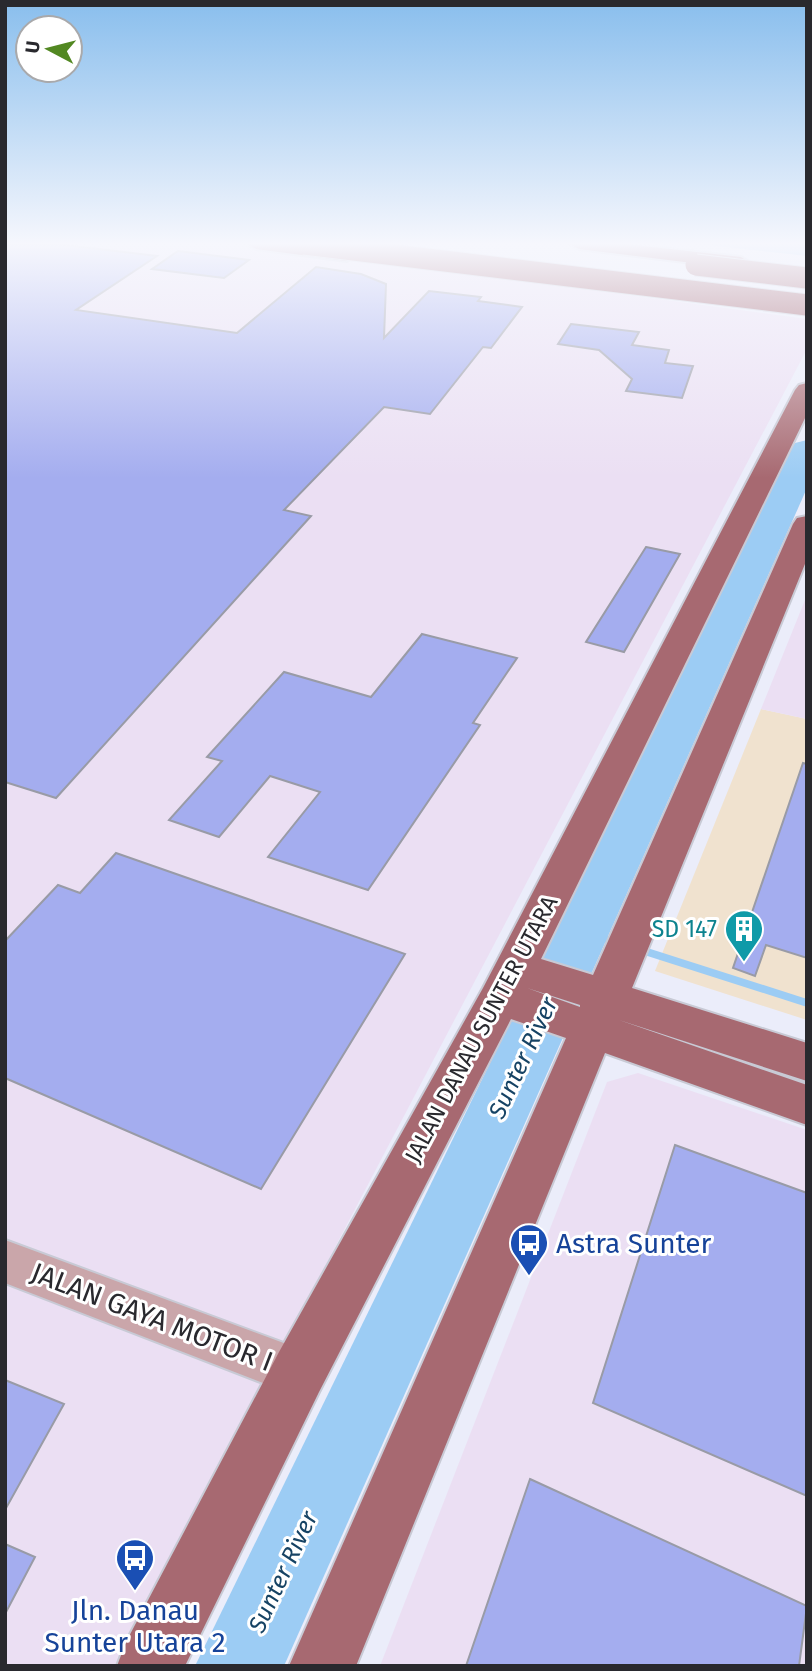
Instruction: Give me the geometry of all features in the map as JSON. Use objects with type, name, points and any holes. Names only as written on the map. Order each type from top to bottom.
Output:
[{"type":"main road","name":"JALAN DANAU SUNTER UTARA","points":[[150,1666],[299,1372],[519,986],[807,390]]},
{"type":"main road","points":[[322,1666],[587,1009],[629,945],[807,524]]},
{"type":"main road","points":[[519,986],[587,1009],[807,1105]]},
{"type":"main road","points":[[587,1009],[807,1062]]},
{"type":"street","name":"JALAN GAYA MOTOR I","points":[[5,1261],[299,1372]]},
{"type":"shaded area","points":[[5,322],[807,322],[807,349],[115,1666],[5,1666]]},
{"type":"shaded area","points":[[807,595],[807,719],[761,709]]},
{"type":"shaded area","points":[[761,709],[807,719],[807,1020],[655,971]]},
{"type":"shaded area","points":[[638,1073],[807,1130],[807,1666],[380,1666],[607,1082]]},
{"type":"building","points":[[5,322],[160,322],[237,333],[250,322],[385,322],[384,338],[399,322],[511,322],[491,348],[483,347],[430,414],[384,407],[284,510],[311,516],[56,798],[5,782]]},
{"type":"building","points":[[571,324],[639,332],[632,345],[669,350],[665,363],[693,366],[682,398],[626,391],[632,379],[599,350],[558,344]]},
{"type":"building","points":[[646,547],[680,554],[624,652],[586,642]]},
{"type":"building","points":[[422,634],[517,658],[473,723],[480,725],[368,890],[268,857],[320,792],[270,776],[219,837],[169,820],[222,761],[207,757],[284,672],[371,697]]},
{"type":"building","points":[[803,763],[807,764],[807,958],[766,945],[755,976],[733,968]]},
{"type":"building","points":[[116,853],[405,954],[261,1189],[5,1078],[5,941],[58,885],[80,893]]},
{"type":"building","points":[[675,1145],[807,1193],[807,1496],[593,1403]]},
{"type":"building","points":[[5,1380],[64,1404],[5,1510]]},
{"type":"building","points":[[530,1479],[807,1606],[799,1666],[466,1666]]},
{"type":"building","points":[[5,1544],[35,1557],[5,1614]]},
{"type":"waterway","name":"Sunter River","points":[[239,1666],[807,450]]},
{"type":"waterway","points":[[581,931],[618,943]]},
{"type":"waterway","points":[[638,949],[807,1003]]},
{"type":"place","name":"SD 147","points":[[744,963]]},
{"type":"place","name":"Astra Sunter","points":[[529,1277]]},
{"type":"place","name":"Jln. Danau Sunter Utara 2","points":[[135,1592]]}]
